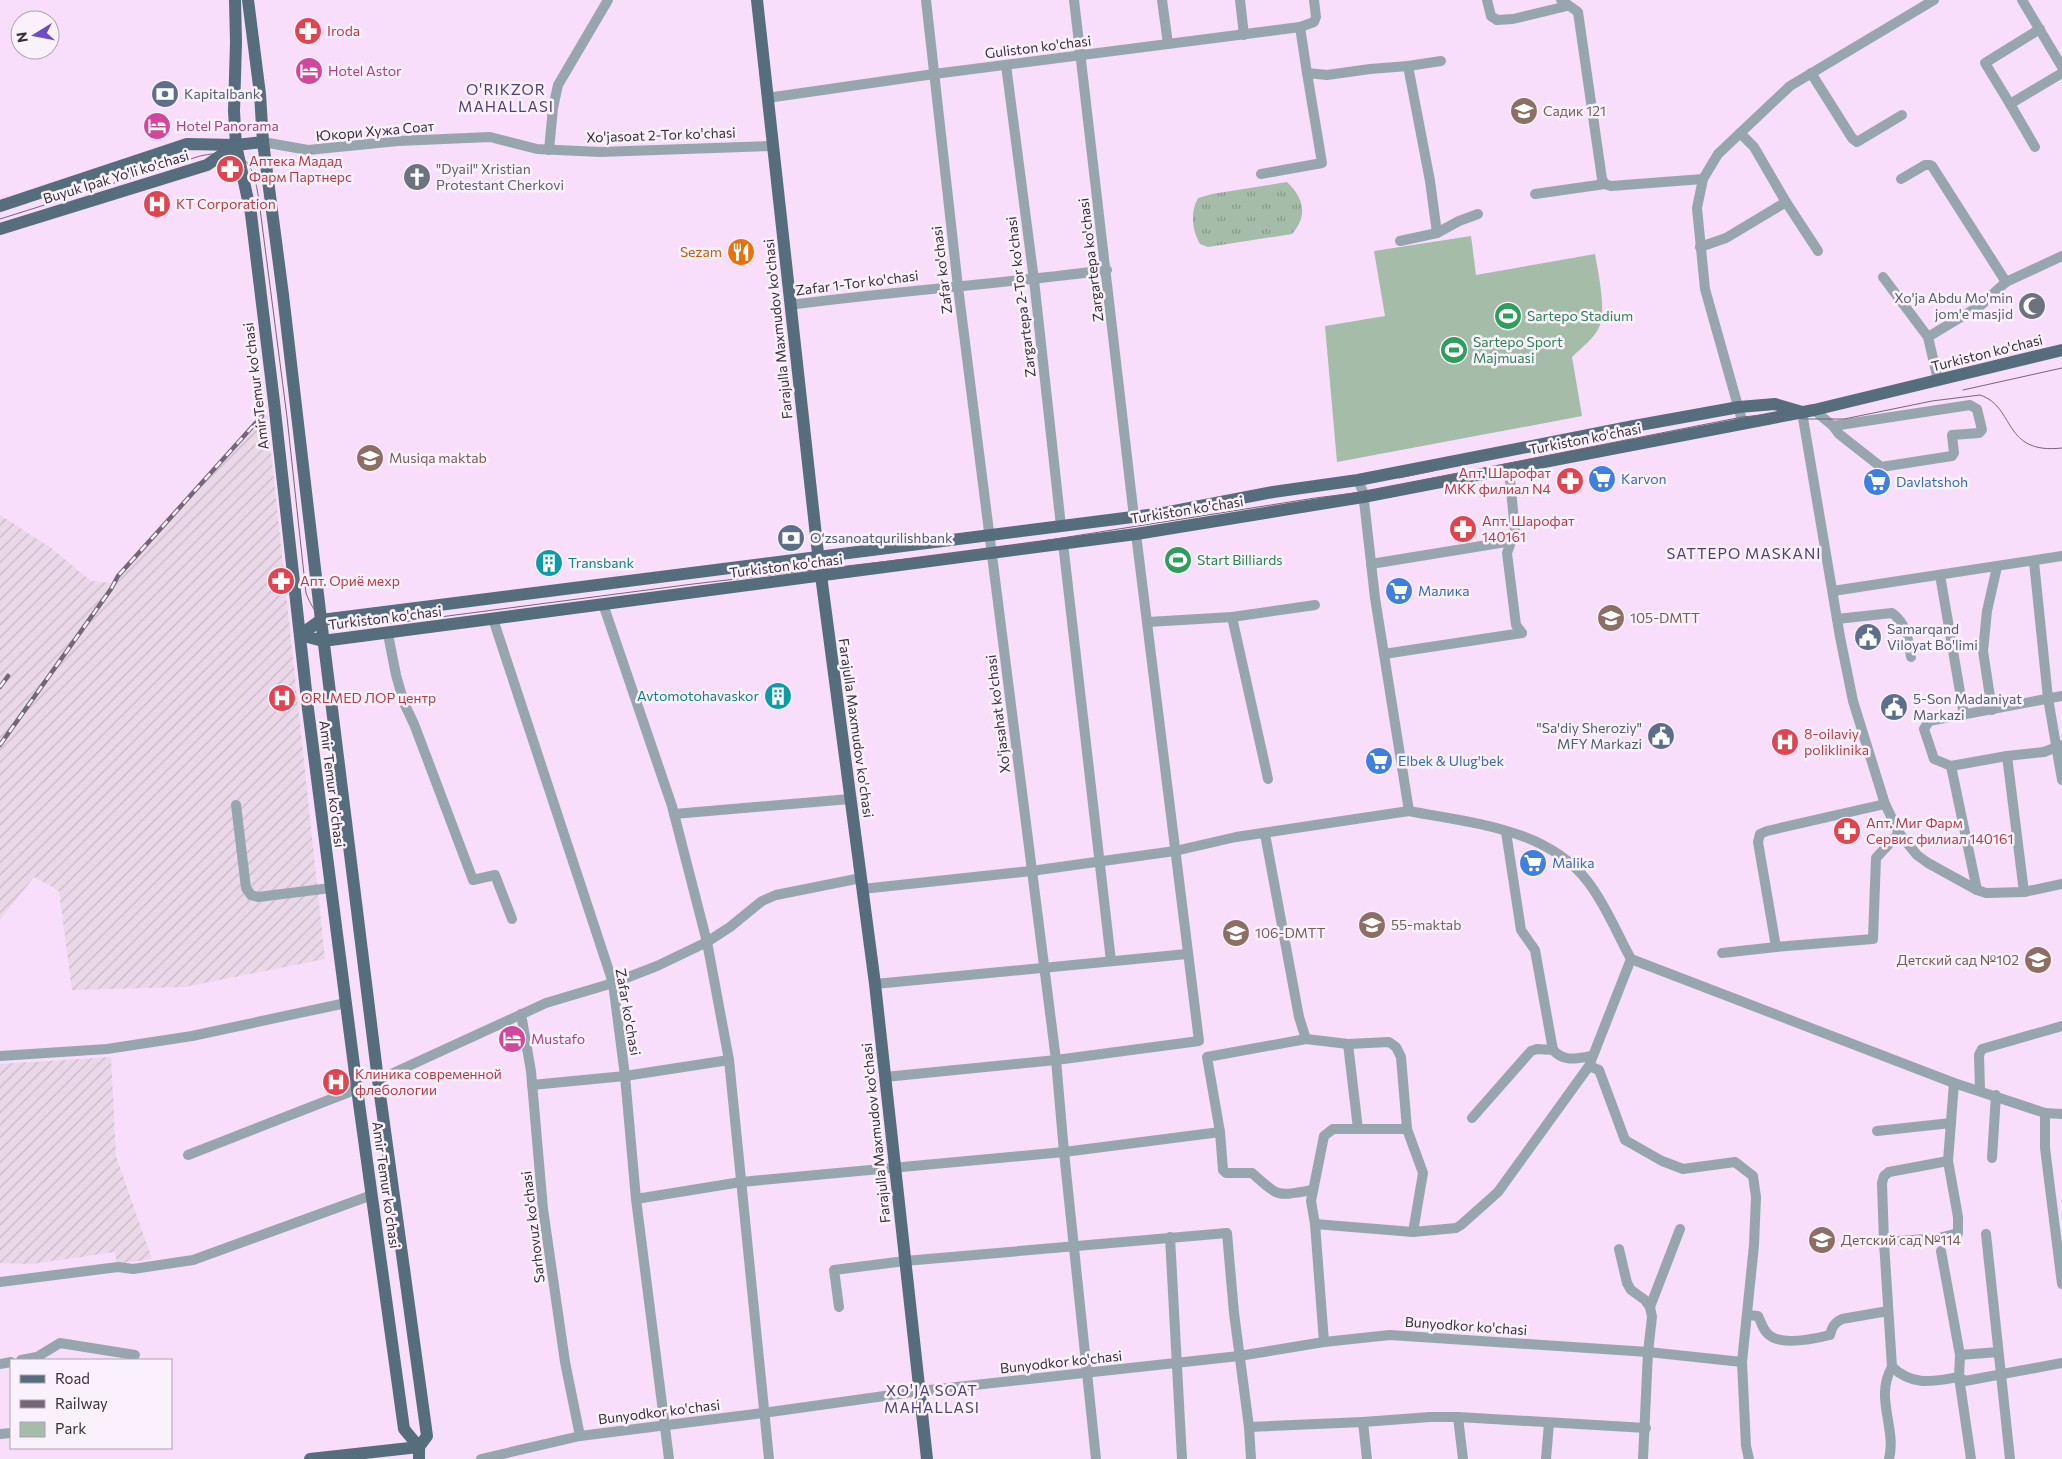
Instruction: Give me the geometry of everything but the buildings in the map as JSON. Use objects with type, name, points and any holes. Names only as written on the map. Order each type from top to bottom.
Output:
[{"type":"main road","name":"Amir Temur ko'chasi","points":[[235,0],[234,111],[236,145],[251,214],[308,709],[357,1088],[404,1428],[419,1453]]},
{"type":"main road","name":"Amir Temur ko'chasi","points":[[248,0],[260,94],[263,142],[284,295],[323,641],[378,1080],[427,1436],[419,1453]]},
{"type":"main road","name":"Farajulla Maxmudov ko'chasi","points":[[757,0],[818,556],[875,984],[927,1459]]},
{"type":"main road","name":"Buyuk Ipak Yo'li ko'chasi","points":[[0,206],[187,144],[236,145],[263,142]]},
{"type":"main road","name":"Buyuk Ipak Yo'li ko'chasi","points":[[0,228],[207,165],[236,145]]},
{"type":"main road","name":"Turkiston ko'chasi","points":[[300,635],[323,641],[388,634],[493,618],[821,577],[1136,534],[1363,497],[1743,424],[1808,411],[2062,350]]},
{"type":"main road","name":"Turkiston ko'chasi","points":[[300,635],[321,620],[1134,517],[1358,480],[1739,407],[1775,404],[1808,411]]},
{"type":"main road","points":[[310,1459],[419,1453]]},
{"type":"street","points":[[550,150],[553,108],[558,85],[608,0]]},
{"type":"street","name":"Zafar ko'chasi","points":[[926,0],[958,286],[992,553]]},
{"type":"street","name":"Zargartepa ko'chasi","points":[[1074,0],[1107,270],[1134,517]]},
{"type":"street","points":[[1162,0],[1168,44]]},
{"type":"street","points":[[1240,0],[1244,35]]},
{"type":"street","name":"Guliston ko'chasi","points":[[767,98],[934,74],[1300,27],[1312,24],[1316,17],[1314,0]]},
{"type":"street","points":[[1487,0],[1491,16],[1497,20],[1513,19],[1564,3],[1578,12]]},
{"type":"street","points":[[1579,0],[1578,12],[1602,179],[1605,184]]},
{"type":"street","points":[[2022,0],[2062,67]]},
{"type":"street","points":[[1743,424],[1705,289],[1697,208],[1702,179],[1718,154],[1790,86],[1931,1]]},
{"type":"street","points":[[1261,174],[1322,163],[1300,27]]},
{"type":"street","points":[[2036,147],[1985,63],[2040,29]]},
{"type":"street","points":[[1308,72],[1327,75],[1441,61]]},
{"type":"street","name":"Zargartepa 2-Tor ko'chasi","points":[[1006,65],[1034,280],[1061,526]]},
{"type":"street","points":[[1408,66],[1428,171],[1437,233]]},
{"type":"street","points":[[1811,73],[1852,138],[1857,142],[1902,115]]},
{"type":"street","points":[[2010,104],[2062,73]]},
{"type":"street","points":[[1740,133],[1754,146],[1786,202],[1818,251]]},
{"type":"street","name":"Юкори Хужа Соат","points":[[263,142],[308,150],[398,141],[490,137],[520,146],[550,150]]},
{"type":"street","name":"Xo'jasoat 2-Tor ko'chasi","points":[[550,150],[600,152],[772,146]]},
{"type":"street","points":[[1901,179],[1925,166],[1932,166],[2006,282]]},
{"type":"street","points":[[1535,194],[1605,184],[1610,186],[1702,179]]},
{"type":"street","points":[[1700,246],[1726,238],[1786,202]]},
{"type":"street","points":[[1400,240],[1437,233],[1458,221],[1478,214]]},
{"type":"street","points":[[1928,337],[1981,305],[2006,282],[2062,256]]},
{"type":"street","name":"Zafar 1-Tor ko'chasi","points":[[790,305],[885,293],[1034,280],[1107,270]]},
{"type":"street","points":[[1883,277],[1928,337],[1938,380]]},
{"type":"street","points":[[1808,411],[1833,426],[1839,434],[1881,467],[1952,456],[1954,453],[1952,436],[1979,433],[1982,430],[1978,409],[1970,405],[1833,426]]},
{"type":"street","points":[[1808,411],[1837,619],[1853,701],[1885,804],[1899,833],[1917,855],[1977,890],[1995,894],[2024,892],[2062,884]]},
{"type":"street","points":[[1384,654],[1522,633],[1516,625],[1507,553],[1514,531],[1509,469]]},
{"type":"street","points":[[1358,480],[1363,497],[1384,654],[1409,811]]},
{"type":"street","points":[[885,1077],[1056,1060],[1199,1041],[1136,534]]},
{"type":"street","points":[[1371,564],[1512,540]]},
{"type":"street","points":[[1063,543],[1111,961]]},
{"type":"street","name":"Xo'jasahat ko'chasi","points":[[992,553],[1056,1060],[1096,1459]]},
{"type":"street","points":[[1833,592],[2034,562],[2062,556]]},
{"type":"street","points":[[2034,562],[2048,698],[2059,746],[2062,780]]},
{"type":"street","points":[[1992,710],[1983,651],[1987,611],[1996,567]]},
{"type":"street","points":[[1940,575],[1964,715]]},
{"type":"street","points":[[603,604],[674,814],[707,942],[729,1060],[769,1459]]},
{"type":"street","points":[[1148,622],[1232,616],[1315,605]]},
{"type":"street","points":[[1837,619],[1892,613],[1904,625],[1912,657]]},
{"type":"street","points":[[1232,616],[1268,779]]},
{"type":"street","name":"Zafar ko'chasi","points":[[493,618],[613,983],[625,1076],[636,1199],[669,1459]]},
{"type":"street","points":[[388,634],[404,703],[414,724],[473,880],[495,875],[512,919]]},
{"type":"street","points":[[2059,746],[2044,752],[2007,756],[1952,766],[1934,759],[1924,729],[1929,721],[2062,696]]},
{"type":"street","points":[[2007,756],[2024,892]]},
{"type":"street","points":[[1952,766],[1977,890]]},
{"type":"street","points":[[674,814],[850,798]]},
{"type":"street","points":[[1776,947],[1758,842],[1760,834],[1885,804]]},
{"type":"street","points":[[236,805],[246,888],[251,895],[258,897],[331,888]]},
{"type":"street","points":[[378,1080],[546,1003],[613,983],[656,966],[707,942],[730,927],[762,901],[776,895],[862,884],[1031,871],[1175,851],[1236,837],[1409,811],[1488,826],[1537,841],[1558,852],[1574,866],[1589,884],[1631,959],[1954,1082],[2045,1112],[2062,1114]]},
{"type":"street","points":[[1506,832],[1521,930],[1535,950],[1553,1050],[1559,1057],[1566,1059],[1591,1060],[1599,1070],[1625,1140],[1662,1161],[1683,1169],[1735,1162],[1753,1176],[1756,1197],[1742,1362],[1746,1446],[1749,1459]]},
{"type":"street","points":[[1722,953],[1873,939],[1876,858],[1899,833]]},
{"type":"street","points":[[1265,834],[1299,1017],[1306,1039]]},
{"type":"street","points":[[875,984],[1187,954]]},
{"type":"street","points":[[1315,1224],[1413,1232],[1456,1228],[1498,1192],[1591,1060],[1631,959]]},
{"type":"street","points":[[0,1056],[117,1048],[192,1036],[346,1002]]},
{"type":"street","name":"Sarhovuz ko'chasi","points":[[521,1014],[532,1085],[543,1209],[565,1362],[580,1436]]},
{"type":"street","points":[[1980,1090],[1979,1055],[1982,1048],[2062,1026]]},
{"type":"street","points":[[1313,1190],[1284,1195],[1275,1194],[1252,1173],[1226,1173],[1223,1170],[1220,1132],[1207,1057],[1306,1039],[1348,1044],[1389,1042],[1396,1047],[1400,1057],[1407,1129],[1423,1173],[1413,1232]]},
{"type":"street","points":[[1348,1044],[1358,1129]]},
{"type":"street","points":[[1472,1118],[1531,1051],[1537,1049],[1553,1050]]},
{"type":"street","points":[[532,1085],[625,1076],[729,1060]]},
{"type":"street","points":[[1884,1242],[1939,1238],[1958,1233],[1958,1217],[1948,1161],[1954,1082]]},
{"type":"street","points":[[188,1155],[357,1088]]},
{"type":"street","points":[[1992,1158],[1996,1095]]},
{"type":"street","points":[[2045,1112],[2045,1148],[2062,1284]]},
{"type":"street","points":[[1877,1131],[1951,1124]]},
{"type":"street","points":[[1324,1342],[1312,1201],[1324,1136],[1334,1129],[1407,1129]]},
{"type":"street","points":[[636,1199],[740,1182],[1064,1152],[1220,1132]]},
{"type":"street","points":[[1889,1459],[1891,1450],[1884,1404],[1886,1378],[1892,1367],[1884,1242],[1884,1176],[1889,1172],[1948,1161]]},
{"type":"street","points":[[0,1282],[118,1267],[133,1269],[193,1260],[372,1195]]},
{"type":"street","points":[[1650,1307],[1680,1229]]},
{"type":"street","points":[[839,1307],[834,1270],[905,1261],[1227,1233],[1251,1459]]},
{"type":"street","points":[[1986,1234],[2010,1459]]},
{"type":"street","points":[[1170,1237],[1182,1459]]},
{"type":"street","points":[[1619,1249],[1627,1283],[1631,1290],[1645,1300],[1650,1307],[1652,1317],[1648,1352],[1646,1428],[1643,1459]]},
{"type":"street","points":[[1942,1251],[1960,1355],[1959,1377],[1971,1459]]},
{"type":"street","points":[[1747,1315],[1758,1316],[1765,1331],[1771,1337],[1780,1341],[1815,1339],[1830,1335],[1832,1328],[1842,1319],[1888,1311]]},
{"type":"street","name":"Bunyodkor ko'chasi","points":[[481,1459],[580,1436],[920,1391],[1239,1356],[1324,1342],[1390,1335],[1648,1352],[1742,1362]]},
{"type":"street","points":[[26,1359],[37,1357],[60,1343],[135,1355]]},
{"type":"street","points":[[1960,1355],[1998,1352]]},
{"type":"street","points":[[1892,1367],[1902,1376],[1913,1380],[1932,1381],[1959,1377],[1965,1381],[2062,1364]]},
{"type":"street","points":[[1249,1427],[1458,1417],[1646,1428]]},
{"type":"street","points":[[1458,1417],[1462,1459]]},
{"type":"street","points":[[1363,1422],[1367,1459]]},
{"type":"street","points":[[1546,1459],[1549,1423]]},
{"type":"shaded area","points":[[267,415],[325,959],[184,987],[72,990],[59,891],[34,877],[0,920],[0,515],[51,548],[91,581],[113,583]]},
{"type":"shaded area","points":[[111,1057],[116,1156],[152,1259],[117,1264],[115,1252],[32,1264],[0,1263],[0,1064]]},
{"type":"green space","points":[[1287,182],[1297,194],[1302,207],[1300,221],[1292,234],[1208,247],[1200,244],[1195,233],[1193,221],[1195,204],[1198,198]]},
{"type":"green space","name":"Sartepo Sport Majmuasi","points":[[1471,236],[1476,275],[1595,254],[1601,290],[1602,318],[1595,334],[1572,357],[1582,416],[1337,462],[1325,326],[1385,316],[1374,251]]},
{"type":"tram line","points":[[0,219],[200,156],[227,153],[244,159],[249,166],[257,187],[287,417],[306,593],[321,618],[333,625],[348,629],[693,584],[992,549],[1363,492],[1742,417],[1763,415],[1805,419],[1844,419],[1932,401],[1980,395],[2000,409],[2012,429],[2029,444],[2043,448],[2062,448]]},
{"type":"tram line","points":[[1963,390],[2062,368]]},
{"type":"tram line","points":[[1399,478],[1433,471]]},
{"type":"railway","points":[[0,745],[111,589],[118,576],[262,416]]},
{"type":"railway","points":[[0,687],[8,676]]},
{"type":"place","name":"Iroda","points":[[308,31]]},
{"type":"place","name":"Hotel Astor","points":[[309,71]]},
{"type":"place","name":"Kapitalbank","points":[[165,94]]},
{"type":"place","name":"Садик 121","points":[[1524,111]]},
{"type":"place","name":"Hotel Panorama","points":[[157,126]]},
{"type":"place","name":"Аптека Мадад Фарм Партнерс","points":[[230,169]]},
{"type":"place","name":"\"Dyail\" Xristian Protestant Cherkovi","points":[[417,177]]},
{"type":"place","name":"KT Corporation","points":[[157,204]]},
{"type":"place","name":"Sezam","points":[[741,252]]},
{"type":"place","name":"Xo'ja Abdu Mo'min jom'e masjid","points":[[2032,306]]},
{"type":"place","name":"Sartepo Stadium","points":[[1508,316]]},
{"type":"place","name":"Sartepo Sport Majmuasi","points":[[1454,350]]},
{"type":"place","name":"Musiqa maktab","points":[[370,458]]},
{"type":"place","name":"Karvon","points":[[1602,479]]},
{"type":"place","name":"Апт. Шарофат МКК филиал N4","points":[[1570,481]]},
{"type":"place","name":"Davlatshoh","points":[[1877,482]]},
{"type":"place","name":"Апт. Шарофат 140161","points":[[1463,529]]},
{"type":"place","name":"Oʻzsanoatqurilishbank","points":[[791,538]]},
{"type":"place","name":"Start Billiards","points":[[1178,560]]},
{"type":"place","name":"Transbank","points":[[549,563]]},
{"type":"place","name":"Апт. Ориё мехр","points":[[281,581]]},
{"type":"place","name":"Малика","points":[[1399,591]]},
{"type":"place","name":"105-DMTT","points":[[1611,618]]},
{"type":"place","name":"Samarqand Viloyat Bo'limi","points":[[1868,637]]},
{"type":"place","name":"Avtomotohavaskor","points":[[778,696]]},
{"type":"place","name":"ORLMED ЛОР центр","points":[[282,698]]},
{"type":"place","name":"5-Son Madaniyat Markazi","points":[[1894,707]]},
{"type":"place","name":"\"Sa'diy Sheroziy\" MFY Markazi","points":[[1661,736]]},
{"type":"place","name":"8-oilaviy poliklinika","points":[[1785,742]]},
{"type":"place","name":"Elbek & Ulug'bek","points":[[1379,761]]},
{"type":"place","name":"Апт. Миг Фарм Сервис филиал 140161","points":[[1847,831]]},
{"type":"place","name":"Malika","points":[[1533,863]]},
{"type":"place","name":"55-maktab","points":[[1372,925]]},
{"type":"place","name":"106-DMTT","points":[[1236,933]]},
{"type":"place","name":"Детский сад №102","points":[[2038,960]]},
{"type":"place","name":"Mustafo","points":[[512,1039]]},
{"type":"place","name":"Клиника современной флебологии","points":[[336,1082]]},
{"type":"place","name":"Детский сад №114","points":[[1822,1240]]},
{"type":"district","name":"O'RIKZOR MAHALLASI","points":[[506,98]]},
{"type":"district","name":"SATTEPO MASKANI","points":[[1744,554]]},
{"type":"district","name":"XO'JA SOAT MAHALLASI","points":[[932,1400]]}]
